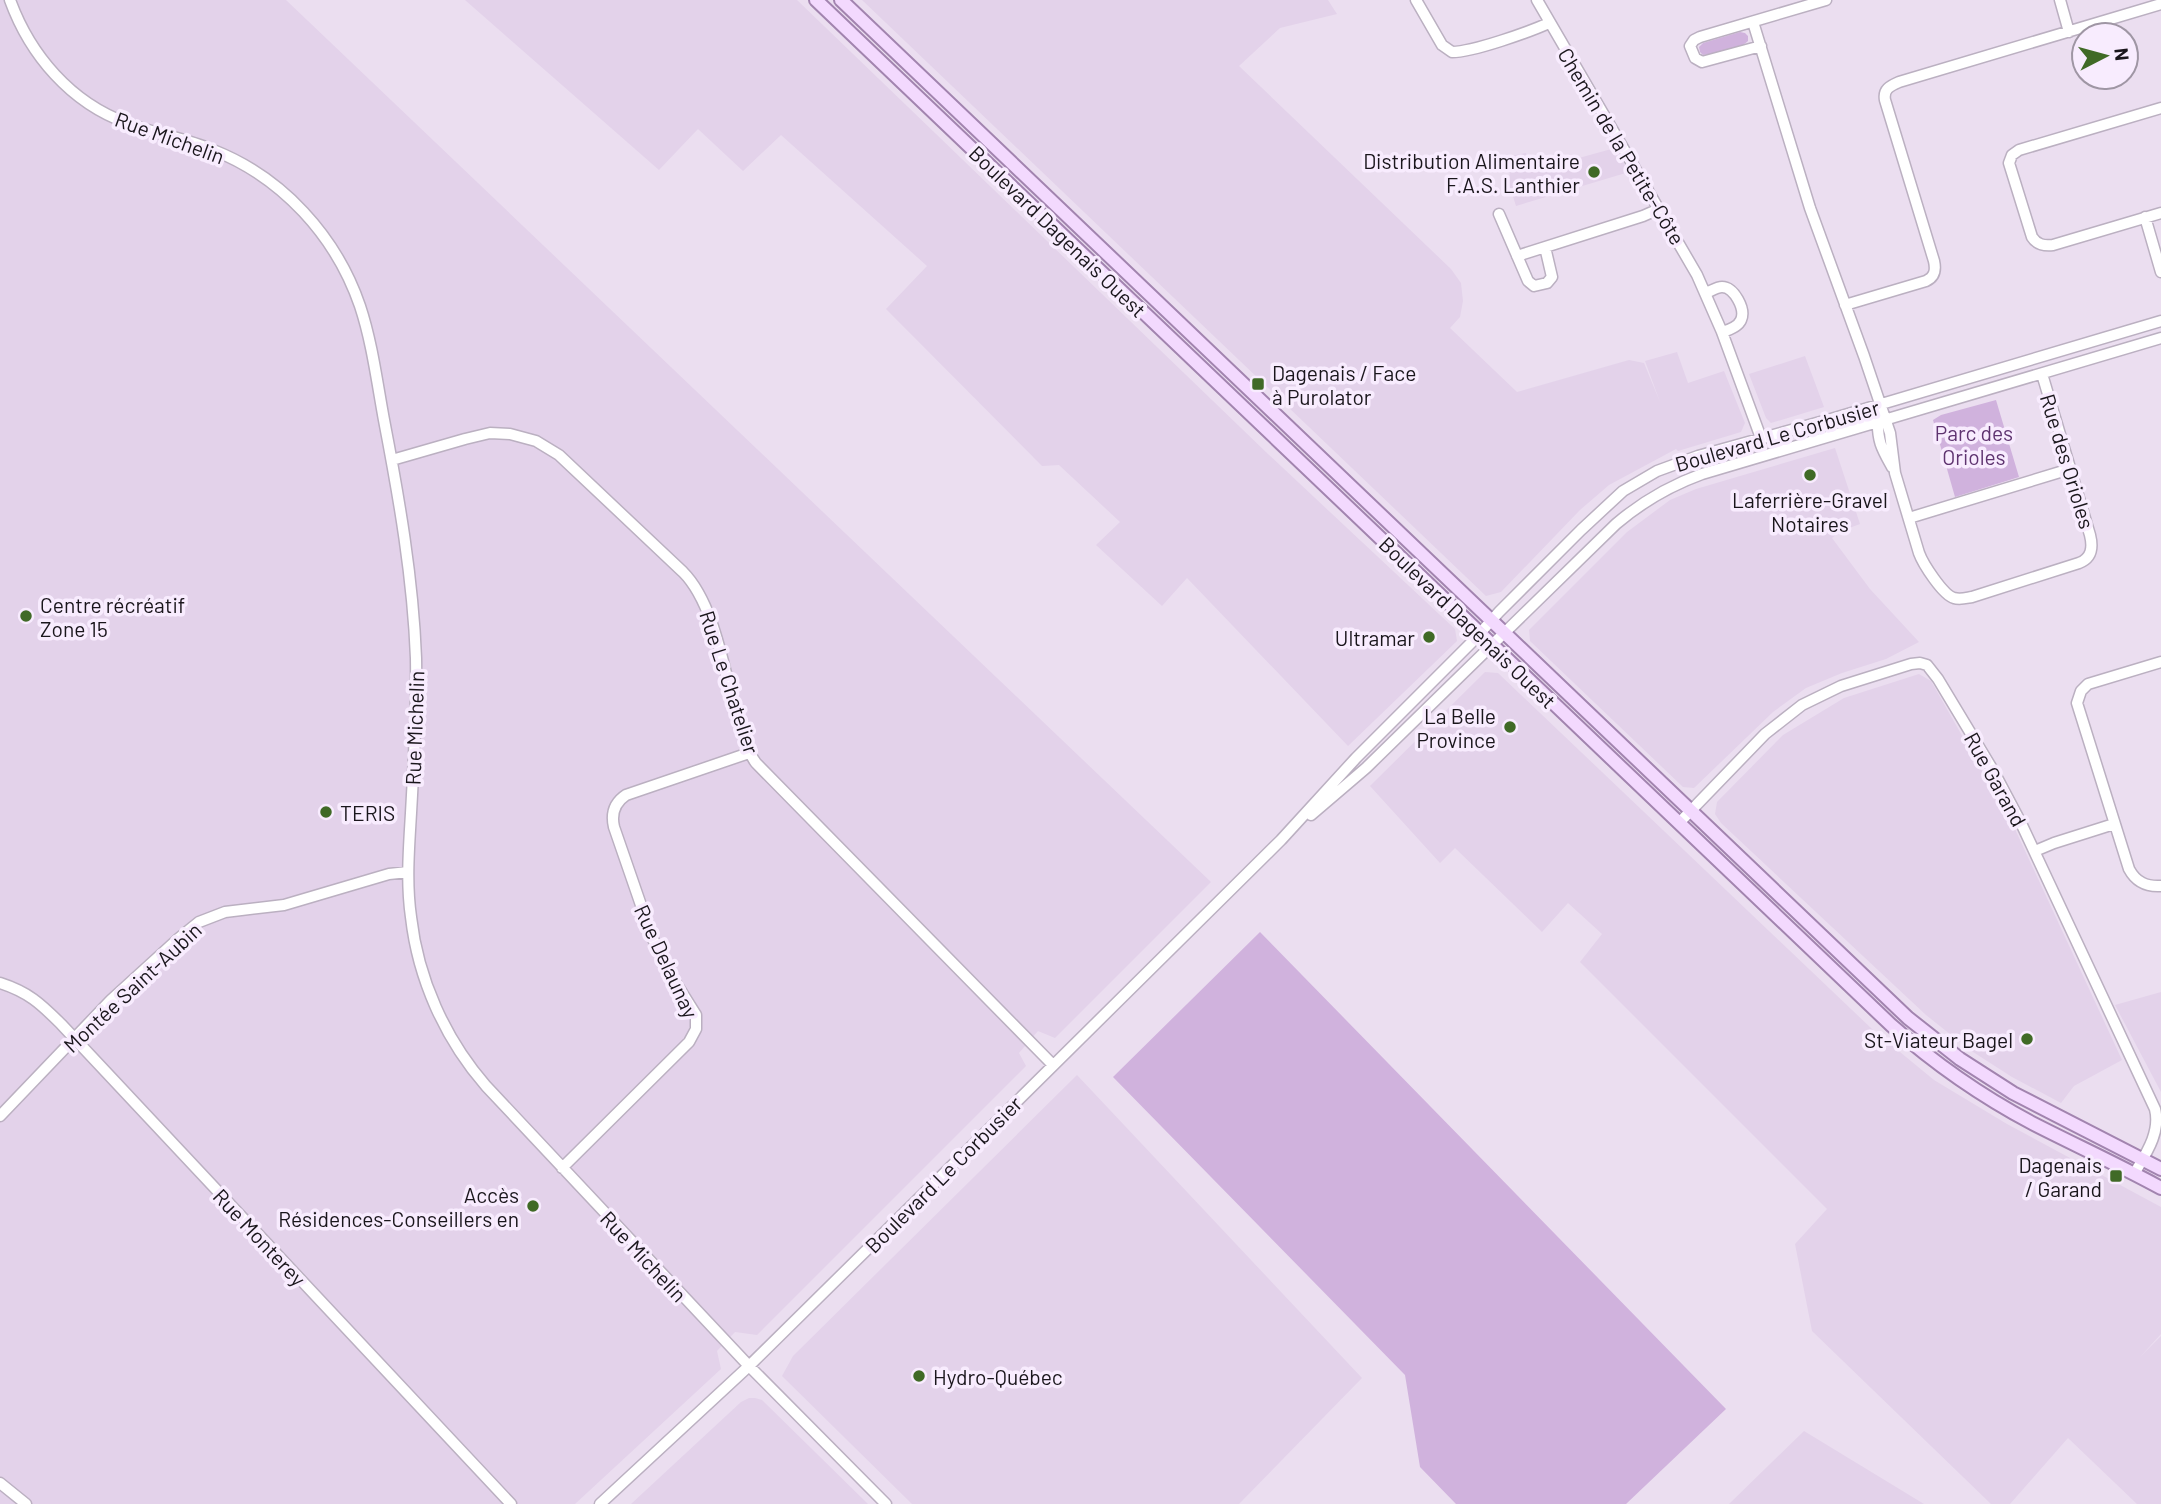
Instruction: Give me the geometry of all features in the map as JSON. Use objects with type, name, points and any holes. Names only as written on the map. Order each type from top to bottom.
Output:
[{"type":"main road","name":"Boulevard Dagenais Ouest","points":[[816,0],[1882,1017],[1968,1085],[2011,1111],[2161,1188]]},
{"type":"main road","name":"Boulevard Dagenais Ouest","points":[[841,0],[1893,1005],[1936,1041],[2026,1101],[2161,1169]]},
{"type":"street","name":"Rue Michelin","points":[[10,0],[22,29],[42,60],[82,99],[119,120],[203,146],[238,161],[277,187],[315,225],[340,261],[359,304],[368,334],[408,564],[415,652],[415,734],[408,872],[411,917],[428,986],[444,1023],[479,1078],[749,1366],[886,1504]]},
{"type":"street","points":[[1416,0],[1442,45],[1452,52],[1530,31],[1549,23]]},
{"type":"street","name":"Chemin de la Petite-Côte","points":[[1536,0],[1706,293],[1761,438]]},
{"type":"street","points":[[1761,46],[1702,62],[1696,60],[1690,49],[1690,44],[1696,39],[1826,0]]},
{"type":"street","points":[[2060,0],[2069,32]]},
{"type":"street","points":[[1845,305],[1927,280],[1934,272],[1885,100],[1886,90],[1899,82],[2161,4]]},
{"type":"street","name":"Rue des Orioles","points":[[1753,22],[1810,208],[1879,405],[1882,422],[1879,443],[1895,473],[1922,560],[1946,593],[1958,599],[2079,563],[2088,558],[2092,548],[2042,374]]},
{"type":"street","points":[[2161,108],[2022,149],[2014,153],[2010,160],[2030,231],[2038,244],[2053,245],[2161,213]]},
{"type":"street","points":[[1517,256],[1659,209]]},
{"type":"street","points":[[1499,214],[1530,284],[1536,286],[1549,281],[1552,274],[1545,247]]},
{"type":"street","points":[[2145,218],[2161,272]]},
{"type":"street","points":[[1706,293],[1724,287],[1732,291],[1738,301],[1743,316],[1741,320],[1733,328],[1722,332]]},
{"type":"street","name":"Boulevard Le Corbusier","points":[[600,1504],[749,1366],[1281,840],[1356,758],[1581,530],[1623,491],[1649,475],[1673,465],[2161,321]]},
{"type":"street","name":"Boulevard Le Corbusier","points":[[1281,840],[1366,768],[1616,524],[1662,490],[1702,474],[2161,338]]},
{"type":"street","name":"Rue Le Chatelier","points":[[392,460],[496,433],[530,438],[559,454],[683,572],[698,590],[708,613],[749,753],[763,771],[1053,1065]]},
{"type":"street","points":[[1909,517],[2070,469]]},
{"type":"street","points":[[2161,662],[2088,684],[2078,696],[2078,709],[2127,866],[2133,876],[2146,885],[2161,886]]},
{"type":"street","name":"Rue Garand","points":[[1679,824],[1760,739],[1790,713],[1841,686],[1904,666],[1920,663],[1930,668],[1994,772],[2035,851],[2155,1110],[2157,1120],[2154,1134],[2134,1174]]},
{"type":"street","name":"Rue Delaunay","points":[[562,1168],[689,1042],[697,1026],[694,1012],[669,972],[648,928],[612,819],[614,808],[626,795],[749,753]]},
{"type":"street","points":[[2035,851],[2114,824]]},
{"type":"street","name":"Montée Saint-Aubin","points":[[0,1116],[74,1038],[152,962],[204,919],[228,911],[284,905],[389,874],[408,872]]},
{"type":"street","name":"Rue Monterey","points":[[0,983],[35,998],[511,1504]]},
{"type":"street","points":[[0,1483],[26,1504]]},
{"type":"shaded area","points":[[0,0],[286,0],[1211,882],[1055,1038],[1038,1031],[1019,1053],[1026,1066],[757,1335],[735,1332],[717,1351],[721,1369],[575,1504],[0,1504]]},
{"type":"shaded area","points":[[465,0],[797,0],[1268,454],[1455,629],[1457,641],[1348,746],[1187,578],[1162,606],[1096,545],[1120,522],[1059,465],[1042,466],[886,309],[927,266],[781,135],[743,171],[698,129],[659,170]]},
{"type":"shaded area","points":[[862,0],[1328,0],[1337,14],[1280,28],[1239,66],[1451,269],[1461,283],[1463,301],[1460,317],[1450,328],[1517,392],[1629,360],[1644,363],[1660,402],[1645,361],[1677,352],[1688,383],[1724,371],[1745,423],[1741,432],[1678,451],[1676,449],[1609,485],[1580,510],[1501,592],[1486,596]]},
{"type":"shaded area","points":[[1615,148],[1629,172],[1516,206],[1509,184],[1511,156],[1526,153],[1532,171]]},
{"type":"shaded area","points":[[1805,356],[1824,407],[1771,423],[1766,418],[1749,374]]},
{"type":"shaded area","points":[[1835,448],[1860,524],[1841,531],[1832,538],[1870,589],[1919,642],[1886,659],[1806,688],[1773,712],[1694,788],[1683,787],[1530,641],[1529,630],[1627,532],[1670,500],[1696,489]]},
{"type":"shaded area","points":[[1485,672],[1498,673],[1872,1029],[1934,1080],[2007,1124],[2161,1207],[2161,1334],[2140,1357],[2161,1336],[2161,1504],[2137,1504],[2068,1438],[2010,1504],[1991,1504],[1812,1331],[1795,1244],[1827,1209],[1580,962],[1602,934],[1568,903],[1542,932],[1455,848],[1440,863],[1370,786]]},
{"type":"shaded area","points":[[1919,674],[1931,681],[2014,827],[2122,1060],[2074,1086],[2061,1103],[2012,1077],[1970,1050],[1926,1015],[1721,823],[1715,814],[1717,802],[1783,735],[1844,698]]},
{"type":"shaded area","points":[[2161,992],[2161,1092],[2115,1005]]},
{"type":"shaded area","points":[[1077,1075],[1362,1378],[1239,1504],[912,1504],[782,1376],[793,1356]]},
{"type":"shaded area","points":[[749,1398],[762,1400],[868,1504],[631,1504],[741,1402]]},
{"type":"shaded area","points":[[1804,1431],[1924,1504],[1729,1504]]},
{"type":"green space","points":[[1740,32],[1748,36],[1748,41],[1742,45],[1703,55],[1700,52],[1699,47],[1703,43]]},
{"type":"green space","name":"Parc des Orioles","points":[[1996,400],[2019,477],[1955,497],[1933,420],[1941,415]]},
{"type":"green space","points":[[1260,932],[1726,1409],[1626,1504],[1456,1504],[1420,1467],[1405,1375],[1113,1077]]},
{"type":"place","name":"Distribution Alimentaire F.A.S. Lanthier","points":[[1594,172]]},
{"type":"place","name":"Dagenais / Face à Purolator","points":[[1258,384]]},
{"type":"place","name":"Laferrière-Gravel Notaires","points":[[1810,475]]},
{"type":"place","name":"Centre récréatif Zone 15","points":[[26,616]]},
{"type":"place","name":"Ultramar","points":[[1429,637]]},
{"type":"place","name":"La Belle Province","points":[[1510,727]]},
{"type":"place","name":"TERIS","points":[[326,812]]},
{"type":"place","name":"St-Viateur Bagel","points":[[2027,1039]]},
{"type":"place","name":"Dagenais / Garand","points":[[2116,1176]]},
{"type":"place","name":"Accès Résidences-Conseillers en","points":[[533,1206]]},
{"type":"place","name":"Hydro-Québec","points":[[919,1376]]}]
